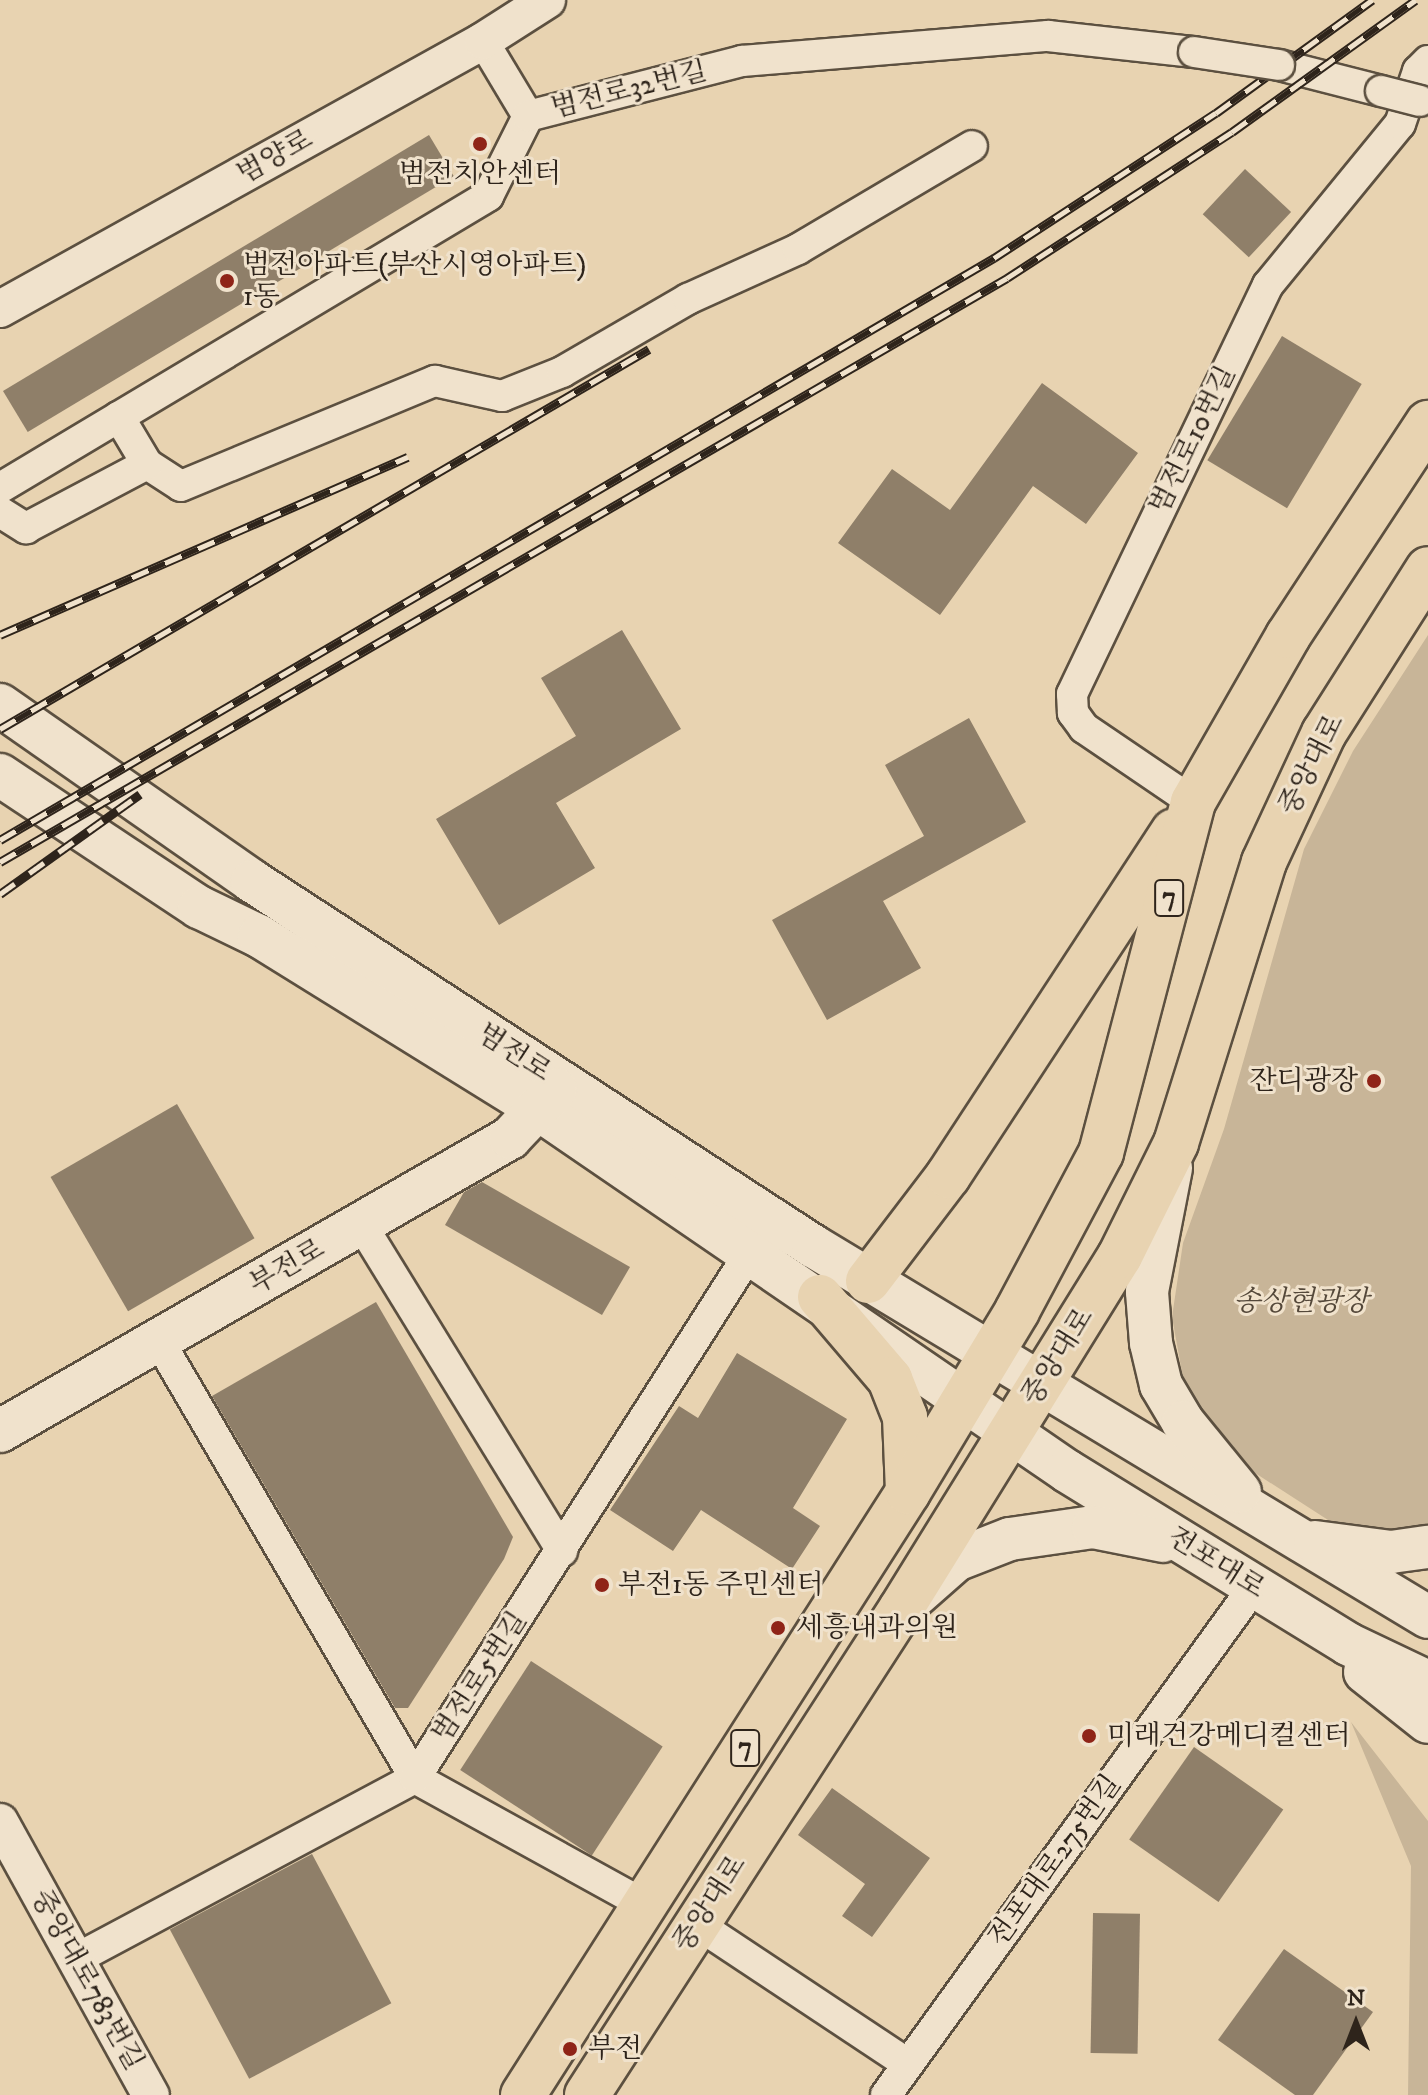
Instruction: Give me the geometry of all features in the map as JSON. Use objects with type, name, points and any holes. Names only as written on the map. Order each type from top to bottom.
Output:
[{"type":"main road","name":"중앙대로","points":[[523,2095],[908,1492],[992,1354],[1101,1153],[1193,802],[1288,636],[1428,423]]},
{"type":"main road","name":"중앙대로","points":[[587,2095],[901,1609],[1120,1256],[1176,1143],[1264,862],[1324,733],[1428,569]]},
{"type":"main road","name":"범전로","points":[[0,705],[252,881],[549,1096],[751,1251],[1010,1432]]},
{"type":"main road","name":"범전로","points":[[0,775],[199,907],[259,936],[549,1096],[1040,1384]]},
{"type":"main road","points":[[868,1281],[948,1176],[1193,802]]},
{"type":"main road","name":"부전로","points":[[0,1431],[510,1138],[549,1096]]},
{"type":"main road","points":[[1176,1143],[1147,1292],[1161,1385],[1183,1422],[1275,1528],[1391,1552],[1428,1547]]},
{"type":"main road","points":[[820,1297],[890,1379],[905,1417],[911,1458],[908,1492]]},
{"type":"main road","points":[[1040,1384],[1275,1528],[1428,1617]]},
{"type":"main road","name":"전포대로","points":[[1010,1432],[1253,1588],[1348,1644],[1428,1682]]},
{"type":"main road","points":[[901,1609],[956,1560],[1010,1539],[1093,1527],[1192,1548]]},
{"type":"main road","points":[[1348,1644],[1370,1680],[1428,1722]]},
{"type":"street","name":"범양로","points":[[0,309],[483,41],[547,0]]},
{"type":"street","name":"범전로32번길","points":[[0,488],[488,196],[528,116],[742,61],[1048,36],[1279,65],[1420,101]]},
{"type":"street","points":[[483,41],[528,116]]},
{"type":"street","name":"범전로10번길","points":[[1193,802],[1084,728],[1073,713],[1072,694],[1268,285],[1400,124],[1418,71],[1428,61]]},
{"type":"street","points":[[119,417],[147,464],[181,486],[435,381],[502,396],[562,372],[688,299],[798,249],[972,146]]},
{"type":"street","points":[[0,512],[26,528],[147,464]]},
{"type":"street","points":[[361,1224],[562,1551]]},
{"type":"street","name":"범전로5번길","points":[[76,1959],[415,1778],[751,1251]]},
{"type":"street","points":[[159,1341],[415,1778]]},
{"type":"street","name":"전포대로275번길","points":[[886,2095],[1253,1588]]},
{"type":"street","name":"중앙대로","points":[[415,1778],[645,1905]]},
{"type":"street","name":"중앙대로783번길","points":[[0,1822],[151,2095]]},
{"type":"street","points":[[697,1924],[908,2064]]},
{"type":"green space","name":"송상현광장","points":[[1428,635],[1428,1537],[1342,1529],[1252,1471],[1224,1445],[1183,1378],[1172,1317],[1183,1243],[1224,1129],[1304,849],[1353,751]]},
{"type":"green space","points":[[1351,1722],[1428,1821],[1428,2095],[1408,2095],[1411,1866]]},
{"type":"building","name":"범전아파트(부산시영아파트) 1동","points":[[429,135],[454,176],[28,432],[3,391]]},
{"type":"building","points":[[1245,169],[1291,212],[1249,257],[1203,214]]},
{"type":"building","points":[[1282,336],[1362,384],[1287,508],[1207,460]]},
{"type":"building","points":[[1042,383],[1138,453],[1086,524],[1033,486],[940,615],[838,543],[892,469],[950,510]]},
{"type":"building","points":[[622,630],[681,729],[556,803],[595,868],[499,925],[436,819],[576,736],[541,678]]},
{"type":"building","points":[[969,718],[1026,822],[883,901],[921,968],[827,1020],[772,920],[924,836],[885,765]]},
{"type":"building","points":[[177,1104],[254,1238],[128,1311],[51,1177]]},
{"type":"building","points":[[482,1182],[630,1267],[602,1315],[445,1225],[464,1192]]},
{"type":"building","points":[[376,1302],[513,1537],[504,1559],[408,1708],[395,1708],[212,1396]]},
{"type":"building","points":[[737,1353],[847,1419],[793,1508],[820,1526],[792,1569],[701,1510],[673,1551],[610,1510],[679,1406],[698,1418]]},
{"type":"building","points":[[531,1661],[663,1747],[592,1856],[460,1770]]},
{"type":"building","points":[[1194,1747],[1283,1810],[1218,1902],[1129,1840]]},
{"type":"building","points":[[832,1788],[930,1858],[872,1937],[842,1916],[865,1884],[798,1835]]},
{"type":"building","points":[[312,1854],[391,2003],[249,2079],[170,1930]]},
{"type":"building","points":[[1093,1913],[1140,1914],[1138,2054],[1091,2053]]},
{"type":"building","points":[[1284,1949],[1373,2012],[1313,2095],[1295,2095],[1218,2040]]},
{"type":"railway","points":[[0,840],[994,258],[1216,113],[1372,0]]},
{"type":"railway","points":[[0,862],[1007,278],[1232,132],[1416,0]]},
{"type":"railway","points":[[0,729],[649,349]]},
{"type":"railway","points":[[0,635],[408,457]]},
{"type":"railway","points":[[0,894],[140,794]]},
{"type":"place","name":"범전치안센터","points":[[480,144]]},
{"type":"place","name":"범전아파트(부산시영아파트) 1동","points":[[227,281]]},
{"type":"place","name":"잔디광장","points":[[1374,1081]]},
{"type":"place","name":"부전1동 주민센터","points":[[602,1585]]},
{"type":"place","name":"세흥내과의원","points":[[778,1628]]},
{"type":"place","name":"미래건강메디컬센터","points":[[1089,1736]]},
{"type":"place","name":"부전","points":[[570,2049]]}]
